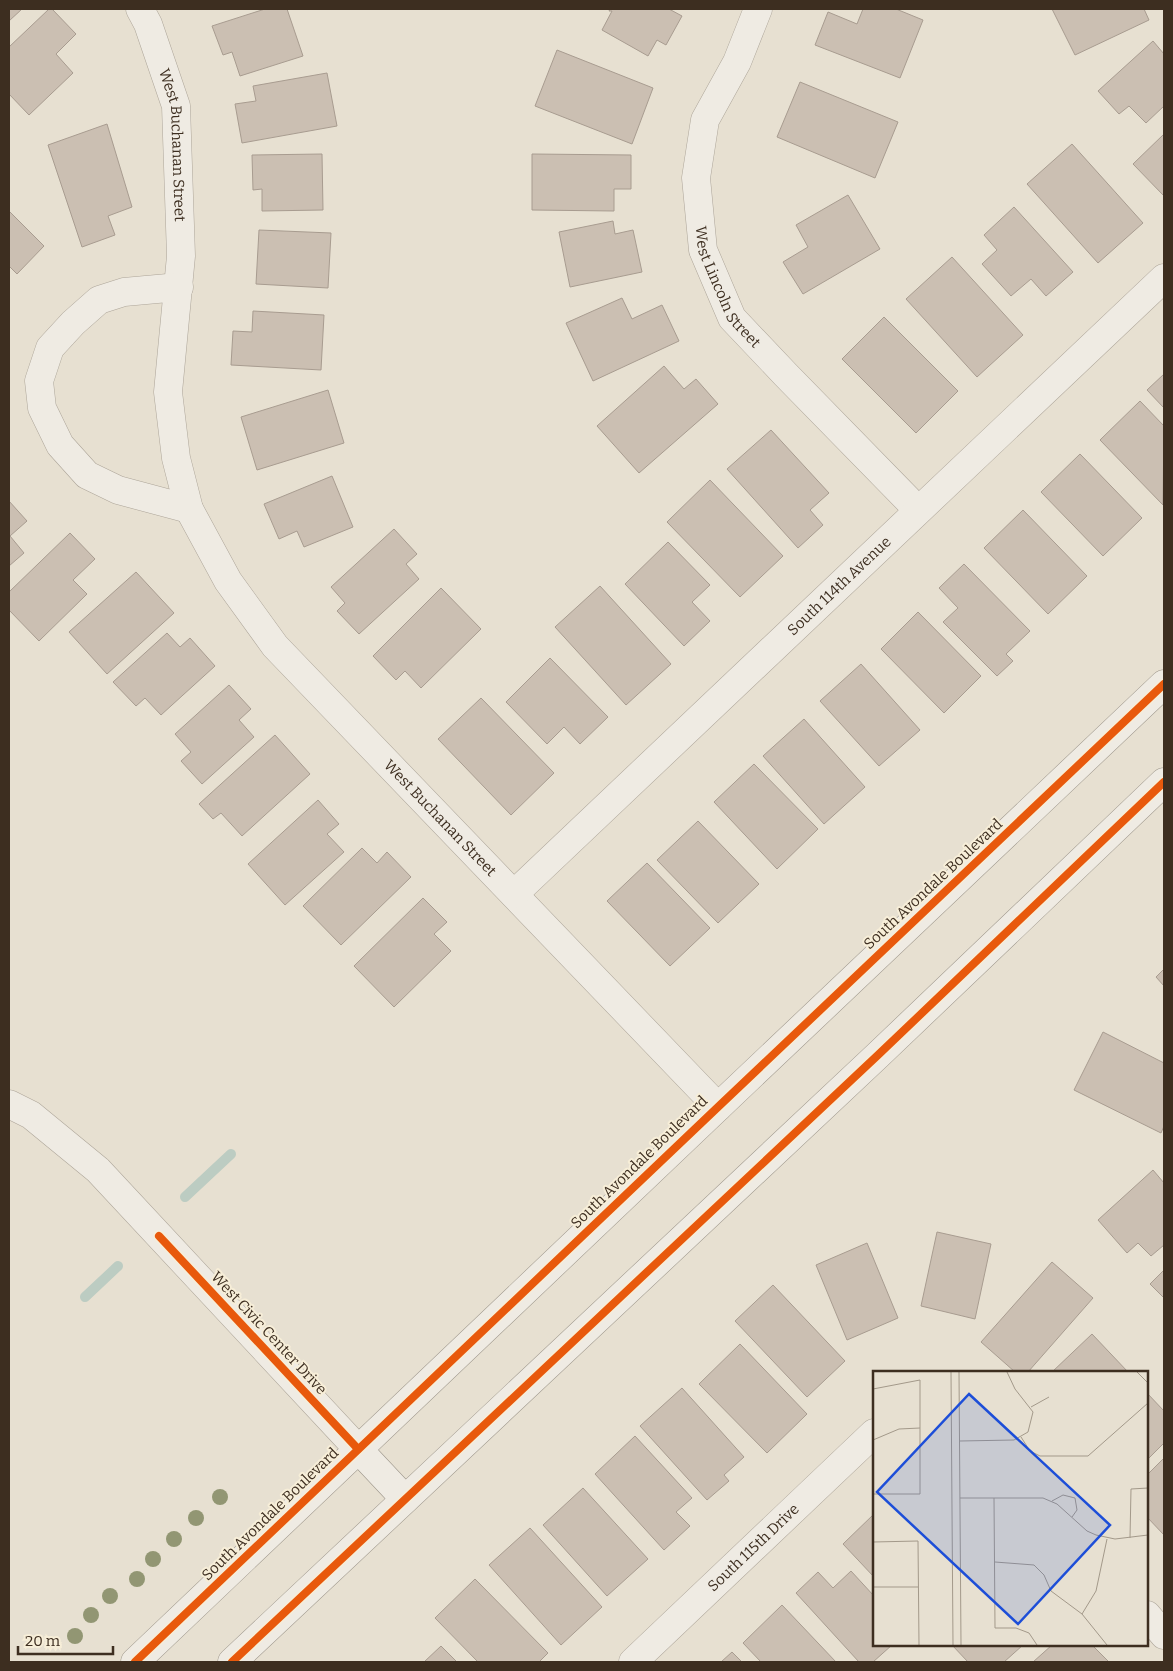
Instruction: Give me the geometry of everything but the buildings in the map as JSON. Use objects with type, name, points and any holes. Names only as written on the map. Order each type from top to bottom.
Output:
[{"type":"street","name":"West Buchanan Street","points":[[140,9],[148,24],[176,106],[181,256],[168,392],[176,458],[189,509],[228,581],[274,646],[718,1107]]},
{"type":"street","name":"West Lincoln Street","points":[[758,9],[737,62],[705,120],[696,178],[704,250],[732,318],[918,510]]},
{"type":"street","name":"South 114th Avenue","points":[[514,894],[1164,278]]},
{"type":"street","points":[[179,287],[124,292],[99,300],[73,322],[50,348],[39,381],[42,408],[60,445],[87,475],[118,490],[189,509]]},
{"type":"street","name":"South Avondale Boulevard","points":[[135,1662],[1164,684]]},
{"type":"street","points":[[232,1662],[878,1055],[1164,782]]},
{"type":"street","name":"West Civic Center Drive","points":[[9,1104],[31,1115],[98,1170],[405,1499]]},
{"type":"street","name":"South 115th Drive","points":[[633,1662],[873,1434]]},
{"type":"street","points":[[1148,1616],[1164,1635]]},
{"type":"waterway","points":[[185,1197],[231,1154]]},
{"type":"waterway","points":[[85,1297],[118,1266]]},
{"type":"cycle path","points":[[135,1662],[1164,684]]},
{"type":"cycle path","points":[[232,1662],[878,1055],[1164,782]]},
{"type":"cycle path","points":[[159,1236],[358,1449]]}]
